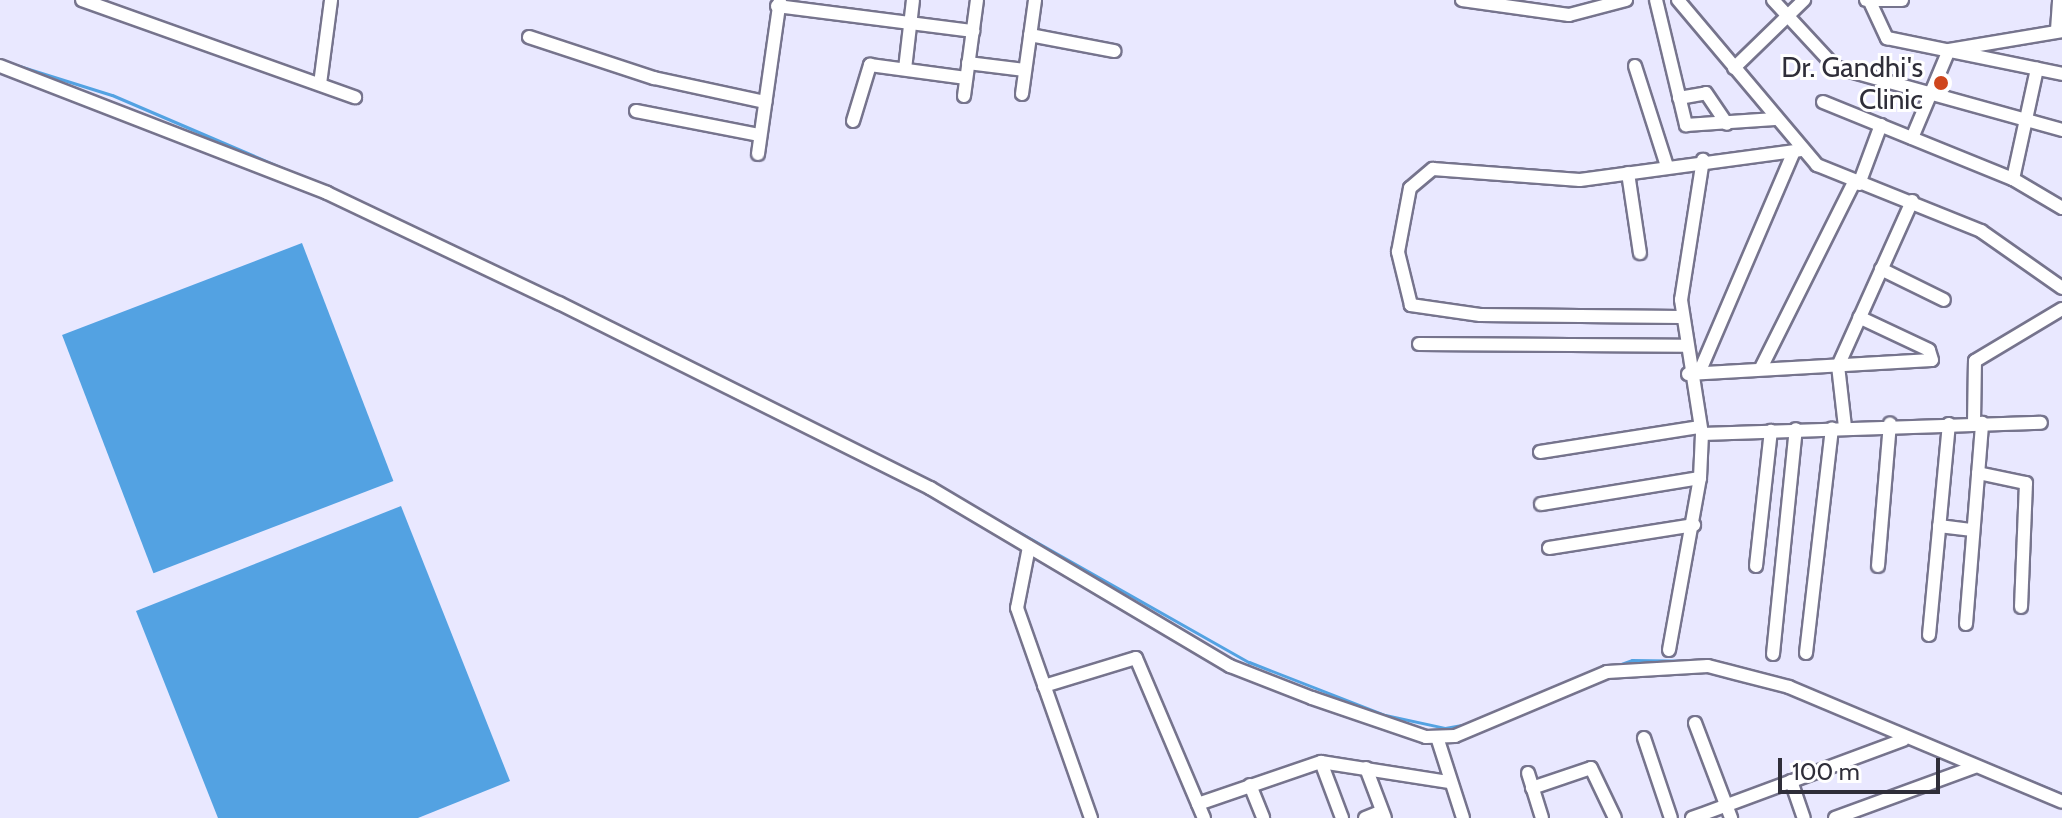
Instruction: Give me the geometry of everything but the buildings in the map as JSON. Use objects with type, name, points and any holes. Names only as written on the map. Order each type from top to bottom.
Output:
[{"type":"street","points":[[82,0],[355,97]]},
{"type":"street","points":[[320,84],[331,0]]},
{"type":"street","points":[[905,69],[913,0]]},
{"type":"street","points":[[964,96],[977,0]]},
{"type":"street","points":[[1022,94],[1035,0]]},
{"type":"street","points":[[1462,0],[1569,15],[1626,0]]},
{"type":"street","points":[[1564,0],[1569,15]]},
{"type":"street","points":[[1656,0],[1679,98],[1691,128],[1775,119]]},
{"type":"street","points":[[1678,0],[1798,150],[1856,183],[1912,201],[1981,231],[2062,288]]},
{"type":"street","points":[[1773,0],[1835,67],[1927,98],[2028,126],[2062,130]]},
{"type":"street","points":[[1734,68],[1804,0]]},
{"type":"street","points":[[1902,0],[1868,2],[1881,36],[2062,74]]},
{"type":"street","points":[[1949,50],[2060,31],[2059,0]]},
{"type":"street","points":[[758,154],[779,3],[973,31]]},
{"type":"street","points":[[1030,35],[1114,51]]},
{"type":"street","points":[[529,37],[654,78],[765,102]]},
{"type":"street","points":[[1912,138],[1949,50]]},
{"type":"street","points":[[968,63],[1025,70]]},
{"type":"street","points":[[0,66],[119,106],[368,213],[829,434],[1241,672],[1437,737],[1475,732],[1607,672],[1686,663],[1789,687],[1903,740],[2062,802]]},
{"type":"street","points":[[1635,66],[1667,166]]},
{"type":"street","points":[[853,121],[867,68],[905,69],[966,78]]},
{"type":"street","points":[[2013,179],[2028,126],[2037,69]]},
{"type":"street","points":[[1679,98],[1706,93],[1727,124]]},
{"type":"street","points":[[1823,102],[2013,179],[2062,208]]},
{"type":"street","points":[[636,111],[760,135]]},
{"type":"street","points":[[1761,368],[1856,183],[1881,125]]},
{"type":"street","points":[[1681,317],[1480,315],[1424,310],[1408,300],[1398,239],[1420,174],[1569,180],[1703,160],[1798,150]]},
{"type":"street","points":[[1693,373],[1798,150]]},
{"type":"street","points":[[1669,650],[1694,525],[1700,478],[1701,430],[1681,317],[1703,160]]},
{"type":"street","points":[[1628,173],[1640,253]]},
{"type":"street","points":[[1806,653],[1838,428],[1838,366],[1912,201]]},
{"type":"street","points":[[1881,269],[1944,300]]},
{"type":"street","points":[[1966,624],[1978,473],[1975,361],[2062,309]]},
{"type":"street","points":[[1693,373],[1932,360],[1929,350],[1859,317]]},
{"type":"street","points":[[1419,344],[1684,346]]},
{"type":"street","points":[[1540,452],[1701,430],[1771,431],[1890,424],[2041,423]]},
{"type":"street","points":[[1878,566],[1890,424]]},
{"type":"street","points":[[1929,635],[1949,424]]},
{"type":"street","points":[[1773,654],[1796,429]]},
{"type":"street","points":[[1756,566],[1771,431]]},
{"type":"street","points":[[1978,473],[2026,483],[2021,607]]},
{"type":"street","points":[[1541,504],[1700,478]]},
{"type":"street","points":[[1549,548],[1694,525]]},
{"type":"street","points":[[1939,526],[1973,530]]},
{"type":"street","points":[[1029,547],[1015,599],[1091,818]]},
{"type":"street","points":[[1044,686],[1136,658],[1204,818]]},
{"type":"street","points":[[1695,723],[1728,812]]},
{"type":"street","points":[[1437,737],[1463,818]]},
{"type":"street","points":[[1644,738],[1671,818]]},
{"type":"street","points":[[1692,818],[1728,812],[1791,781],[1903,740]]},
{"type":"street","points":[[1198,804],[1321,762],[1449,782]]},
{"type":"street","points":[[1321,762],[1342,818]]},
{"type":"street","points":[[1835,818],[1974,767]]},
{"type":"street","points":[[1365,818],[1384,814],[1366,768]]},
{"type":"street","points":[[1532,788],[1591,768],[1615,818]]},
{"type":"street","points":[[1528,773],[1542,818]]},
{"type":"street","points":[[1791,781],[1804,818]]},
{"type":"street","points":[[1250,785],[1263,818]]},
{"type":"water","points":[[302,243],[393,481],[153,573],[62,335]]},
{"type":"water","points":[[401,506],[510,781],[418,818],[218,818],[136,611]]},
{"type":"waterway","points":[[0,60],[112,95],[320,184]]},
{"type":"waterway","points":[[338,192],[545,290]]},
{"type":"waterway","points":[[609,321],[924,479]]},
{"type":"waterway","points":[[955,496],[1249,662],[1385,715],[1445,728],[1472,723]]},
{"type":"waterway","points":[[1541,693],[1632,660],[1703,661]]},
{"type":"waterway","points":[[1726,665],[1788,681]]},
{"type":"waterway","points":[[1847,705],[2062,794]]},
{"type":"place","name":"Dr. Gandhi's Clinic","points":[[1941,83]]}]
